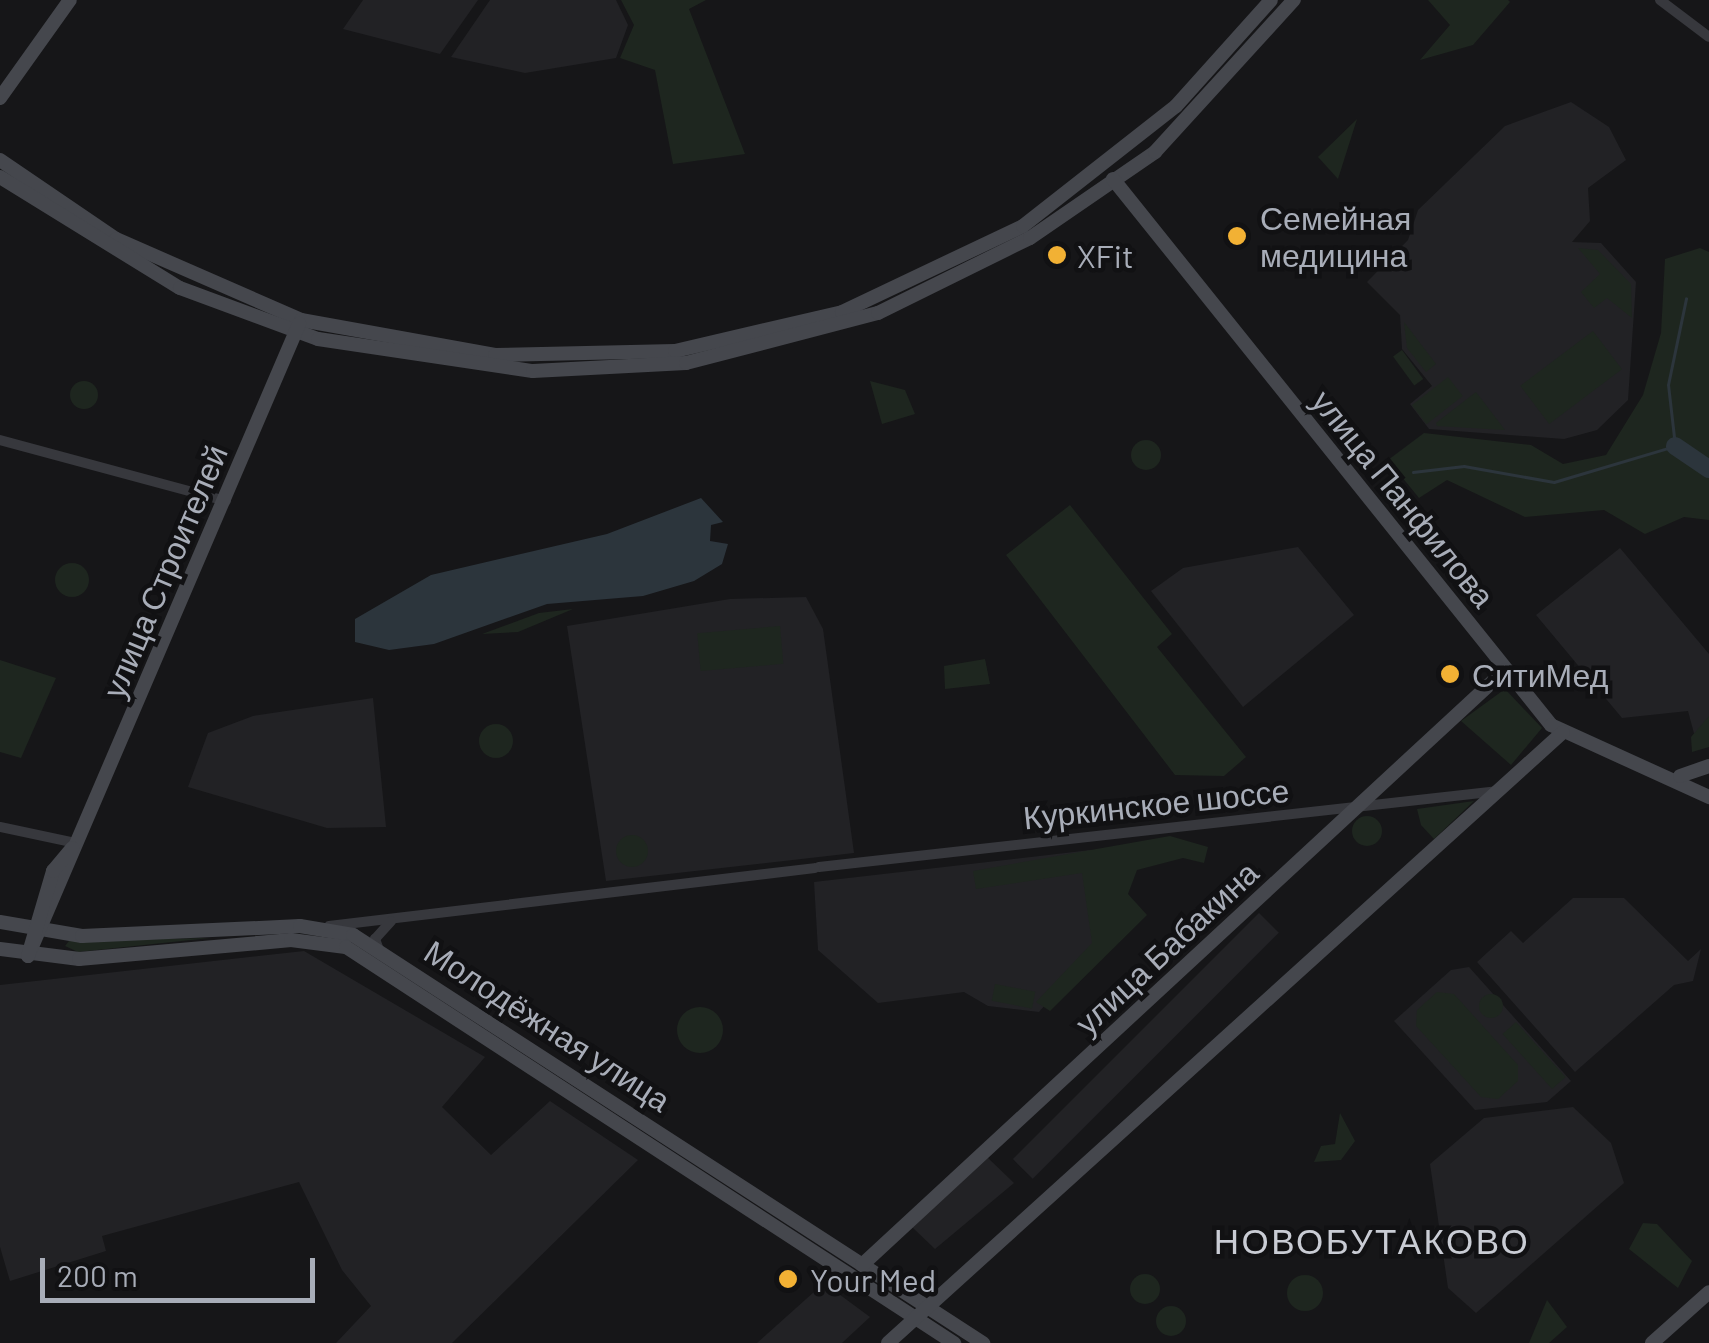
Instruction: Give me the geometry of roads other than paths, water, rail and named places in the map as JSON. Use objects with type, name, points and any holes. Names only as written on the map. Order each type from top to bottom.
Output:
[{"type":"main road","points":[[0,98],[70,0]]},
{"type":"main road","points":[[0,160],[116,239],[298,326],[533,358],[708,346],[808,323],[923,278],[1023,226],[1105,168],[1187,96],[1271,0]]},
{"type":"main road","points":[[0,177],[116,255],[298,326],[533,372],[729,356],[878,313],[1116,182],[1218,91],[1294,0]]},
{"type":"main road","name":"улица Панфилова","points":[[1105,168],[1505,670],[1563,732],[1680,776],[1709,797]]},
{"type":"main road","name":"улица Строителей","points":[[28,956],[46,932],[76,843],[298,326]]},
{"type":"main road","name":"улица Бабакина","points":[[862,1265],[1505,670]]},
{"type":"main road","points":[[888,1343],[1563,732]]},
{"type":"main road","points":[[1680,776],[1709,766]]},
{"type":"main road","name":"улица Строителей","points":[[28,956],[29,930],[52,872],[76,843]]},
{"type":"main road","name":"Молодёжная улица","points":[[0,922],[46,932],[320,927],[379,950],[862,1265],[954,1343]]},
{"type":"main road","name":"Молодёжная улица","points":[[28,956],[291,940],[346,948],[922,1313],[983,1343]]},
{"type":"main road","points":[[0,949],[28,956]]},
{"type":"main road","points":[[0,961],[28,956]]},
{"type":"main road","points":[[1655,1340],[1709,1292]]},
{"type":"street","points":[[1660,0],[1709,37]]},
{"type":"street","points":[[0,440],[226,501]]},
{"type":"street","name":"Куркинское шоссе","points":[[320,927],[1499,791]]},
{"type":"street","points":[[1320,843],[1322,813]]},
{"type":"street","points":[[0,828],[76,843]]},
{"type":"street","points":[[379,950],[375,939],[392,920]]},
{"type":"waterway","points":[[1413,472],[1464,466],[1554,482],[1675,446],[1668,385],[1686,299]]},
{"type":"waterway","points":[[1675,446],[1709,469]]},
{"type":"place","name":"Семейная медицина","points":[[1237,236]]},
{"type":"place","name":"XFit","points":[[1057,255]]},
{"type":"place","name":"СитиМед","points":[[1450,674]]},
{"type":"place","name":"Your Med","points":[[788,1279]]},
{"type":"district","name":"НОВОБУТАКОВО","points":[[1372,1240]]}]
